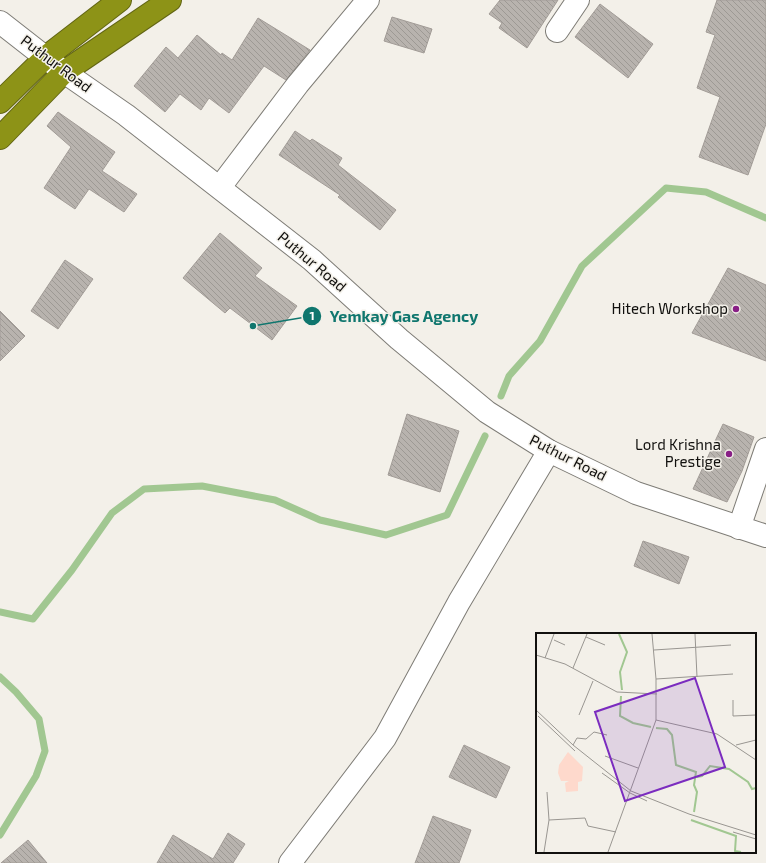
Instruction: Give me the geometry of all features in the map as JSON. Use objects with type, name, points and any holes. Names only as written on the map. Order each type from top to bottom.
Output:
[{"type":"highway","points":[[0,102],[46,57],[120,0]]},
{"type":"highway","points":[[0,138],[64,72],[170,0]]},
{"type":"street","points":[[220,187],[298,84],[368,0]]},
{"type":"street","points":[[557,31],[578,0]]},
{"type":"street","name":"Puthur Road","points":[[0,22],[64,72],[126,115],[312,260],[399,339],[487,412],[549,451],[636,492],[766,536]]},
{"type":"street","points":[[740,528],[766,449]]},
{"type":"street","points":[[290,863],[385,738],[459,602],[549,451]]},
{"type":"building","points":[[500,0],[558,0],[527,48],[499,28],[502,23],[489,14]]},
{"type":"building","points":[[717,0],[766,0],[766,124],[748,175],[699,157],[720,97],[697,88],[715,35],[706,32]]},
{"type":"building","points":[[600,4],[653,44],[628,78],[575,37]]},
{"type":"building","points":[[392,17],[432,29],[424,53],[384,41]]},
{"type":"building","points":[[258,18],[310,50],[286,80],[264,66],[229,113],[209,98],[201,110],[180,94],[165,112],[134,86],[166,47],[178,58],[197,35],[221,55],[222,53],[232,60]]},
{"type":"building","points":[[58,112],[115,152],[102,171],[137,194],[124,212],[89,189],[75,209],[44,188],[71,147],[47,126]]},
{"type":"building","points":[[295,131],[310,141],[312,139],[342,158],[338,165],[396,210],[380,230],[338,197],[340,195],[279,155]]},
{"type":"building","points":[[220,233],[262,268],[255,276],[297,306],[272,340],[230,308],[225,313],[183,278]]},
{"type":"building","points":[[65,260],[93,279],[58,329],[31,311]]},
{"type":"building","name":"Hitech Workshop","points":[[728,268],[766,285],[766,361],[692,333]]},
{"type":"building","points":[[0,311],[25,336],[0,361]]},
{"type":"building","points":[[407,414],[459,431],[440,492],[388,475]]},
{"type":"building","name":"Lord Krishna Prestige","points":[[723,424],[754,437],[742,471],[727,502],[693,489]]},
{"type":"building","points":[[643,541],[689,557],[679,584],[634,566]]},
{"type":"building","points":[[464,745],[510,767],[496,798],[449,777]]},
{"type":"building","points":[[433,816],[471,830],[459,863],[415,863]]},
{"type":"building","points":[[228,833],[245,844],[233,863],[157,863],[173,835],[213,859]]},
{"type":"building","points":[[28,840],[47,863],[1,863]]},
{"type":"waterway","points":[[501,396],[509,376],[540,341],[582,266],[666,188],[706,192],[766,218]]},
{"type":"waterway","points":[[0,612],[33,619],[72,570],[112,513],[144,489],[202,486],[275,500],[320,520],[386,535],[447,515],[485,436]]},
{"type":"waterway","points":[[0,677],[16,692],[39,719],[45,751],[36,776],[0,835]]},
{"type":"place","name":"Hitech Workshop","points":[[736,309]]},
{"type":"place","name":"Yemkay Gas Agency","points":[[253,326]]},
{"type":"place","name":"Lord Krishna Prestige","points":[[729,454]]}]
